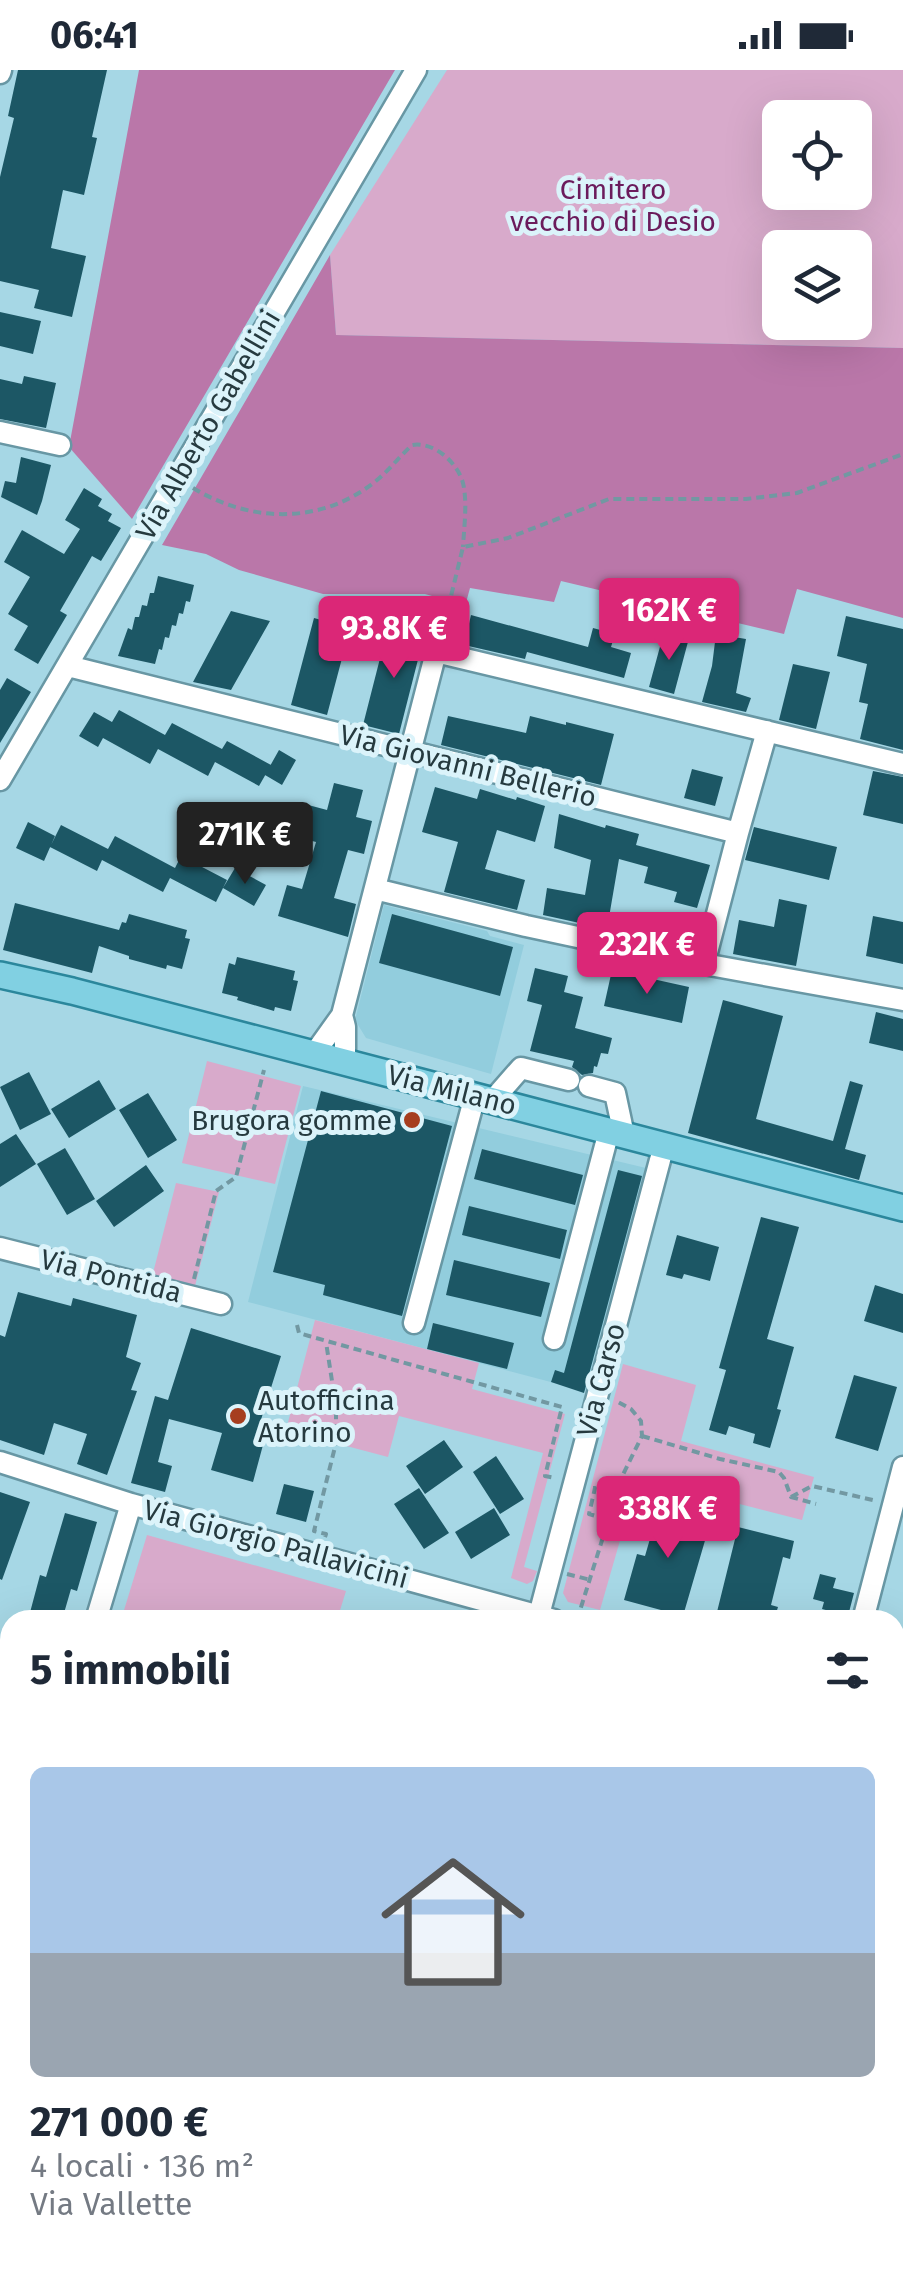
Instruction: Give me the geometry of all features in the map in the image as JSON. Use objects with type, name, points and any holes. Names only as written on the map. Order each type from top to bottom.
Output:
[{"type":"main road","name":"Via Milano","points":[[0,975],[903,1208]]},
{"type":"street","name":"Via Alberto Gabellini","points":[[3,767],[68,666],[416,70]]},
{"type":"street","points":[[0,432],[60,445]]},
{"type":"street","points":[[314,1054],[342,1015],[436,652],[903,764]]},
{"type":"street","name":"Via Giovanni Bellerio","points":[[68,666],[738,833]]},
{"type":"street","points":[[704,964],[767,731]]},
{"type":"street","points":[[374,888],[704,964],[903,1000]]},
{"type":"street","points":[[342,1015],[345,1062]]},
{"type":"street","points":[[414,1323],[484,1098],[521,1068],[615,1092],[616,1133],[554,1339]]},
{"type":"street","name":"Via Carso","points":[[548,1610],[574,1483],[664,1145]]},
{"type":"street","name":"Via Pontida","points":[[0,1248],[221,1304]]},
{"type":"street","name":"Via Giorgio Pallavicini","points":[[0,1462],[131,1504],[517,1610]]},
{"type":"street","points":[[866,1610],[903,1467]]},
{"type":"street","points":[[99,1610],[131,1504]]},
{"type":"path","points":[[189,486],[242,510],[299,514],[357,494],[412,445],[426,444],[439,451],[462,480],[465,491],[463,546],[436,652]]},
{"type":"path","points":[[463,546],[508,538],[609,500],[746,500],[796,494],[903,454]]},
{"type":"path","points":[[190,1296],[216,1191],[236,1177],[264,1070]]},
{"type":"path","points":[[297,1325],[299,1333],[326,1342],[562,1408],[545,1476],[595,1488],[589,1514],[620,1523]]},
{"type":"path","points":[[323,1557],[326,1534],[314,1531],[336,1444],[336,1407],[326,1342]]},
{"type":"path","points":[[580,1610],[604,1534],[602,1517],[642,1436],[642,1421],[632,1409],[597,1395]]},
{"type":"path","points":[[642,1436],[779,1472],[791,1497]]},
{"type":"path","points":[[791,1497],[812,1486],[893,1505]]},
{"type":"path","points":[[791,1497],[816,1504]]},
{"type":"shaded area","points":[[139,70],[395,70],[132,519],[69,447]]},
{"type":"shaded area","points":[[330,255],[336,335],[903,348],[903,618],[797,589],[784,634],[561,581],[554,602],[470,588],[455,643],[430,636],[439,598],[425,594],[323,594],[239,570],[206,554],[162,545]]},
{"type":"shaded area","points":[[384,905],[487,931],[490,936],[524,945],[491,1074],[366,1038],[355,1020]]},
{"type":"shaded area","points":[[303,1086],[646,1168],[585,1391],[248,1302]]},
{"type":"green space","name":"Cimitero vecchio di Desio","points":[[447,70],[903,70],[903,348],[336,335],[330,255]]},
{"type":"green space","points":[[207,1061],[301,1086],[275,1184],[182,1163]]},
{"type":"green space","points":[[176,1183],[219,1192],[195,1286],[152,1277]]},
{"type":"green space","points":[[315,1320],[479,1363],[472,1389],[565,1414],[524,1567],[537,1571],[533,1581],[527,1584],[511,1578],[543,1453],[399,1416],[388,1457],[286,1430]]},
{"type":"green space","points":[[623,1364],[696,1385],[681,1441],[814,1477],[802,1520],[638,1478],[600,1610],[568,1602],[563,1593]]},
{"type":"green space","points":[[147,1535],[346,1591],[340,1610],[124,1610]]},
{"type":"building","points":[[18,70],[107,70],[84,195],[63,190],[51,248],[86,256],[72,317],[34,308],[39,290],[0,281],[0,177],[14,118],[8,116]]},
{"type":"building","points":[[0,312],[41,321],[33,354],[0,346]]},
{"type":"building","points":[[24,376],[56,383],[46,428],[0,419],[0,379],[22,384]]},
{"type":"building","points":[[21,457],[51,465],[37,515],[1,497],[5,481],[16,483]]},
{"type":"building","points":[[84,488],[102,499],[98,506],[112,514],[108,521],[121,528],[101,561],[92,556],[60,611],[67,615],[38,664],[14,650],[28,626],[8,614],[30,577],[4,562],[22,530],[64,554],[80,529],[65,520]]},
{"type":"building","points":[[158,576],[194,585],[190,602],[186,601],[183,614],[179,613],[176,626],[172,625],[169,638],[165,637],[155,664],[118,656],[128,628],[132,630],[142,605],[147,606],[150,593],[154,593]]},
{"type":"building","points":[[231,611],[270,621],[231,690],[193,682]]},
{"type":"building","points":[[471,615],[588,647],[593,628],[615,634],[611,647],[631,653],[624,678],[527,652],[525,659],[464,645]]},
{"type":"building","points":[[846,616],[903,629],[903,750],[860,739],[868,704],[859,702],[867,664],[837,656]]},
{"type":"building","points":[[314,618],[350,628],[327,715],[291,705]]},
{"type":"building","points":[[388,627],[424,636],[399,734],[363,725]]},
{"type":"building","points":[[664,632],[689,638],[674,694],[649,687]]},
{"type":"building","points":[[716,634],[746,639],[736,693],[751,698],[746,712],[702,702]]},
{"type":"building","points":[[793,664],[830,672],[816,729],[779,720]]},
{"type":"building","points":[[7,678],[31,692],[0,743],[0,690]]},
{"type":"building","points":[[119,710],[165,735],[172,723],[222,749],[227,741],[271,765],[259,786],[215,762],[208,776],[158,749],[150,764],[103,738],[98,747],[79,736],[94,712],[112,722]]},
{"type":"building","points":[[448,716],[526,733],[530,716],[614,734],[601,785],[441,745]]},
{"type":"building","points":[[279,750],[296,760],[282,785],[265,775]]},
{"type":"building","points":[[692,769],[723,777],[715,806],[684,798]]},
{"type":"building","points":[[873,771],[903,777],[903,824],[863,815]]},
{"type":"building","points":[[334,783],[363,790],[356,817],[372,821],[364,854],[348,850],[334,898],[356,904],[348,937],[278,916],[287,885],[302,889],[316,842],[301,838],[304,828],[292,823],[297,802],[327,810]]},
{"type":"building","points":[[435,787],[477,799],[480,789],[545,806],[535,842],[497,830],[485,869],[525,880],[517,910],[444,892],[458,842],[422,832]]},
{"type":"building","points":[[559,814],[639,834],[636,845],[710,865],[697,908],[674,902],[677,892],[644,883],[648,867],[619,859],[607,929],[543,915],[547,888],[585,895],[591,860],[554,848]]},
{"type":"building","points":[[28,822],[55,836],[44,861],[16,848]]},
{"type":"building","points":[[61,825],[108,849],[115,836],[175,868],[181,856],[227,880],[216,902],[170,878],[163,892],[102,860],[97,871],[50,847]]},
{"type":"building","points":[[754,827],[837,847],[829,880],[745,860]]},
{"type":"building","points":[[235,868],[266,885],[254,906],[223,888]]},
{"type":"building","points":[[779,899],[807,905],[796,966],[733,954],[739,920],[774,927]]},
{"type":"building","points":[[15,903],[119,930],[129,914],[187,930],[185,938],[190,939],[182,969],[129,959],[99,946],[92,973],[3,950]]},
{"type":"building","points":[[392,914],[513,947],[500,996],[379,963]]},
{"type":"building","points":[[873,916],[903,922],[903,964],[866,956]]},
{"type":"building","points":[[237,957],[295,971],[293,980],[298,981],[291,1011],[275,1007],[274,1011],[222,993],[229,963],[235,965]]},
{"type":"building","points":[[535,968],[568,976],[564,992],[583,997],[575,1028],[612,1038],[608,1054],[601,1053],[593,1073],[582,1075],[572,1067],[574,1061],[530,1051],[542,1005],[527,1001]]},
{"type":"building","points":[[612,970],[689,987],[682,1023],[604,1006]]},
{"type":"building","points":[[723,1000],[783,1016],[756,1119],[833,1141],[850,1081],[863,1085],[845,1149],[866,1155],[859,1180],[688,1133]]},
{"type":"building","points":[[876,1012],[903,1019],[903,1051],[869,1043]]},
{"type":"building","points":[[29,1072],[51,1114],[20,1130],[0,1087]]},
{"type":"building","points":[[99,1080],[116,1109],[69,1138],[51,1109]]},
{"type":"building","points":[[321,1091],[452,1126],[402,1316],[323,1295],[325,1285],[273,1272]]},
{"type":"building","points":[[148,1093],[177,1140],[148,1158],[119,1110]]},
{"type":"building","points":[[16,1134],[36,1164],[0,1187],[0,1144]]},
{"type":"building","points":[[65,1148],[95,1199],[67,1215],[37,1164]]},
{"type":"building","points":[[482,1149],[583,1175],[575,1205],[474,1179]]},
{"type":"building","points":[[146,1165],[164,1191],[114,1227],[96,1201]]},
{"type":"building","points":[[618,1170],[642,1176],[584,1393],[551,1382],[555,1370],[564,1373]]},
{"type":"building","points":[[469,1206],[567,1230],[560,1259],[462,1235]]},
{"type":"building","points":[[761,1217],[799,1227],[767,1339],[794,1347],[770,1448],[753,1443],[755,1434],[729,1426],[726,1435],[709,1430],[726,1370],[719,1368]]},
{"type":"building","points":[[677,1235],[719,1247],[710,1281],[684,1274],[682,1279],[666,1275]]},
{"type":"building","points":[[454,1260],[550,1283],[541,1317],[446,1295]]},
{"type":"building","points":[[875,1285],[903,1294],[903,1333],[864,1321]]},
{"type":"building","points":[[18,1292],[71,1306],[73,1298],[137,1315],[126,1357],[141,1363],[131,1390],[137,1391],[107,1475],[77,1464],[87,1434],[54,1423],[44,1455],[0,1440],[0,1335],[5,1337]]},
{"type":"building","points":[[433,1323],[514,1343],[507,1369],[427,1349]]},
{"type":"building","points":[[191,1328],[281,1356],[254,1442],[263,1445],[253,1482],[211,1470],[222,1433],[169,1419],[158,1462],[172,1466],[165,1492],[131,1483],[155,1396],[168,1400]]},
{"type":"building","points":[[854,1375],[897,1387],[878,1451],[835,1438]]},
{"type":"building","points":[[444,1440],[463,1467],[425,1494],[406,1466]]},
{"type":"building","points":[[496,1456],[524,1499],[500,1514],[473,1472]]},
{"type":"building","points":[[284,1484],[314,1491],[306,1522],[276,1514]]},
{"type":"building","points":[[419,1488],[449,1533],[424,1549],[394,1504]]},
{"type":"building","points":[[0,1492],[30,1502],[2,1580],[0,1579]]},
{"type":"building","points":[[652,1504],[711,1520],[685,1610],[661,1610],[624,1600],[637,1554],[645,1556],[654,1525],[646,1523]]},
{"type":"building","points":[[494,1508],[510,1535],[471,1559],[455,1532]]},
{"type":"building","points":[[65,1513],[97,1522],[77,1591],[71,1589],[65,1610],[31,1610],[40,1575],[46,1577]]},
{"type":"building","points":[[738,1527],[794,1541],[790,1559],[783,1557],[771,1605],[777,1610],[717,1610]]},
{"type":"building","points":[[820,1574],[836,1578],[833,1588],[854,1593],[850,1610],[822,1609],[824,1602],[813,1599]]},
{"type":"place","name":"Brugora gomme","points":[[412,1120]]},
{"type":"place","name":"Autofficina Atorino","points":[[238,1416]]}]
